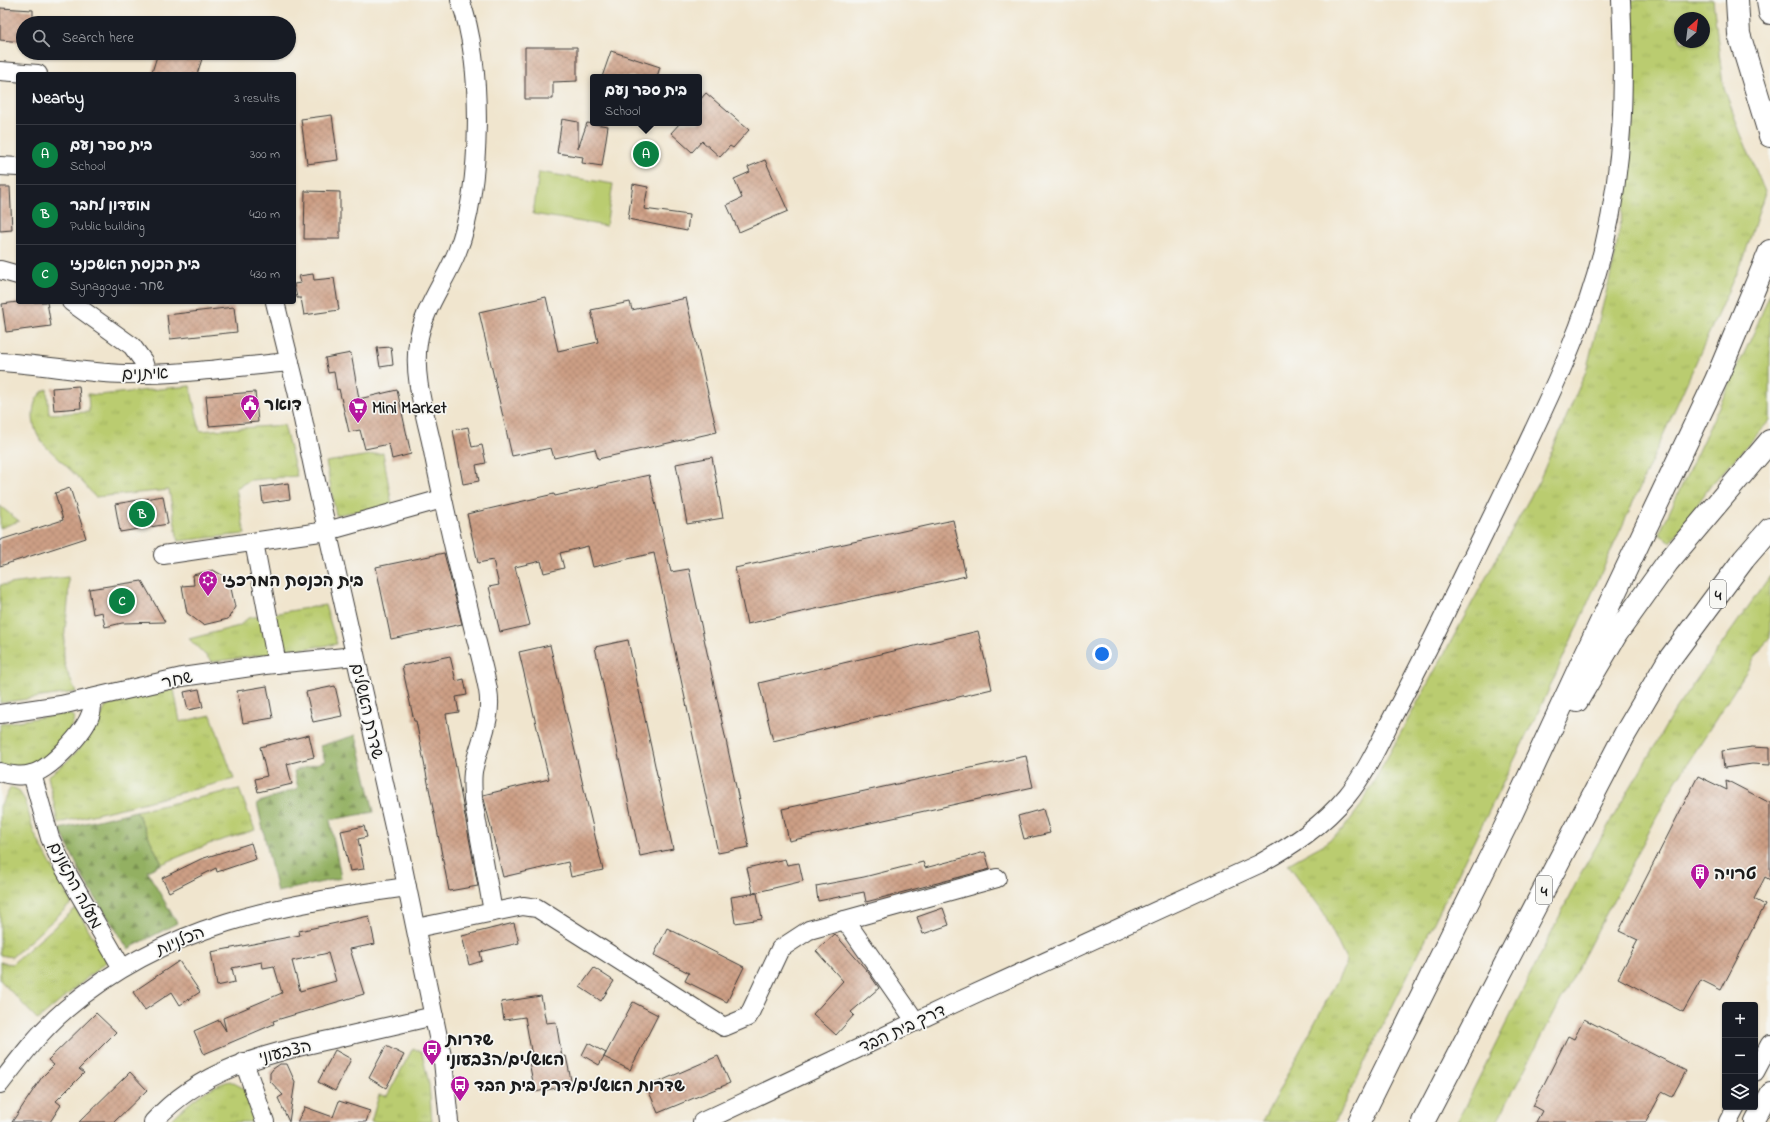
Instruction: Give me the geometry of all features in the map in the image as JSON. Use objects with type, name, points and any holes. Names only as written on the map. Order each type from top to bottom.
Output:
[{"type":"main road","points":[[1737,0],[1739,34],[1770,136]]},
{"type":"main road","points":[[1768,0],[1770,13]]},
{"type":"main road","points":[[1358,1122],[1511,815],[1716,380],[1767,258]]},
{"type":"main road","points":[[1511,815],[1617,633],[1667,563],[1770,441]]},
{"type":"main road","name":"4","points":[[1423,1122],[1629,727],[1668,661],[1744,559],[1770,529]]},
{"type":"street","points":[[460,0],[465,12],[472,49],[475,89],[476,158],[473,189],[466,225],[457,252],[425,320],[418,342],[417,360],[419,384],[442,499],[489,693],[487,727],[474,768],[472,782],[473,800],[493,912]]},
{"type":"street","name":"דרך בית הבד","points":[[702,1122],[1260,864],[1291,846],[1312,831],[1330,815],[1349,793],[1384,734],[1423,660],[1539,419],[1579,327],[1604,246],[1619,167],[1624,86],[1620,0]]},
{"type":"street","points":[[0,71],[16,72]]},
{"type":"street","points":[[0,166],[16,167]]},
{"type":"street","points":[[0,270],[16,274]]},
{"type":"street","points":[[74,304],[132,346],[143,361],[147,374]]},
{"type":"street","name":"שדרת האשלים","points":[[276,304],[290,362],[416,928],[446,1082],[449,1122]]},
{"type":"street","name":"איתנים","points":[[0,362],[82,372],[147,374],[290,362]]},
{"type":"street","points":[[163,555],[327,531],[442,499]]},
{"type":"street","points":[[254,542],[277,664]]},
{"type":"street","name":"שחר","points":[[0,714],[60,705],[182,677],[277,664],[355,656]]},
{"type":"street","points":[[0,772],[19,775],[32,774],[48,765],[61,754],[85,725],[92,712],[91,698]]},
{"type":"street","name":"מעלה התאנים","points":[[32,774],[50,838],[63,866],[122,968]]},
{"type":"street","points":[[416,928],[523,906],[537,908],[724,1027],[748,1017],[780,949],[809,930],[997,878]]},
{"type":"street","name":"הכלניות","points":[[0,1084],[41,1034],[65,1010],[122,968],[156,949],[212,926],[293,905],[407,886]]},
{"type":"street","points":[[845,920],[916,1022]]},
{"type":"street","name":"הצבעוני","points":[[153,1122],[165,1108],[191,1089],[224,1070],[244,1062],[276,1052],[434,1016]]},
{"type":"street","points":[[1758,1066],[1770,1044]]},
{"type":"street","points":[[244,1062],[265,1122]]},
{"type":"street","points":[[1754,1122],[1770,1092]]},
{"type":"street","points":[[1728,1122],[1734,1110]]},
{"type":"green space","points":[[1631,0],[1713,0],[1723,85],[1740,132],[1765,192],[1746,251],[1545,698],[1335,1122],[1262,1122],[1347,962],[1322,910],[1288,864],[1324,844],[1343,829],[1360,807],[1539,481],[1586,371],[1614,261],[1627,186],[1632,122]]},
{"type":"green space","points":[[539,172],[613,184],[606,226],[533,214]]},
{"type":"green space","points":[[1770,293],[1770,420],[1711,485],[1671,542],[1659,534],[1755,330]]},
{"type":"green space","points":[[190,386],[200,431],[284,425],[297,476],[250,480],[236,488],[245,534],[178,541],[169,490],[95,497],[79,478],[43,444],[37,435],[33,420],[34,405],[41,393],[47,389],[49,414],[89,412],[88,394],[99,395]]},
{"type":"green space","points":[[383,453],[392,505],[336,515],[326,462]]},
{"type":"green space","points":[[0,506],[19,521],[0,528]]},
{"type":"green space","points":[[1770,576],[1770,638],[1762,647],[1673,786],[1497,1122],[1457,1122],[1582,871],[1675,710]]},
{"type":"green space","points":[[68,577],[69,587],[64,639],[64,660],[67,672],[76,692],[0,703],[0,585]]},
{"type":"green space","points":[[325,605],[337,644],[212,662],[189,639],[239,626],[248,618]]},
{"type":"green space","points":[[174,689],[180,722],[211,715],[234,779],[58,823],[48,776],[75,754],[96,726],[106,706]]},
{"type":"green space","points":[[67,713],[74,717],[72,724],[63,740],[48,755],[40,761],[25,768],[0,766],[0,724]]},
{"type":"green space","points":[[356,735],[374,812],[330,820],[341,878],[277,892],[257,803],[298,788],[294,771],[325,761],[320,746]]},
{"type":"green space","points":[[11,787],[18,790],[25,800],[34,833],[72,903],[12,957],[0,955],[0,806]]},
{"type":"green space","points":[[239,789],[255,830],[209,844],[162,864],[136,811]]},
{"type":"green space","points":[[136,811],[162,864],[147,871],[177,923],[128,949],[83,878],[60,829]]},
{"type":"green space","points":[[76,908],[107,961],[38,1020],[0,980],[0,962],[12,964]]},
{"type":"green space","points":[[413,1048],[422,1053],[429,1084],[432,1122],[371,1122],[379,1095],[387,1096]]},
{"type":"green space","points":[[230,1081],[243,1088],[256,1122],[169,1122],[197,1097],[213,1087]]},
{"type":"building","points":[[0,8],[33,10],[33,16],[16,16],[16,41],[0,40]]},
{"type":"building","points":[[525,47],[577,47],[577,81],[553,82],[553,99],[525,99]]},
{"type":"building","points":[[611,51],[660,67],[658,74],[603,74]]},
{"type":"building","points":[[156,60],[202,60],[198,72],[152,72]]},
{"type":"building","points":[[706,93],[749,130],[733,148],[730,146],[720,157],[702,141],[692,152],[671,133],[677,126],[702,126],[702,98]]},
{"type":"building","points":[[332,115],[338,160],[307,164],[301,119]]},
{"type":"building","points":[[562,119],[578,122],[578,149],[587,123],[590,123],[590,126],[608,126],[602,166],[582,163],[583,157],[557,153]]},
{"type":"building","points":[[765,160],[788,211],[739,232],[727,205],[742,198],[734,179],[750,172],[748,167]]},
{"type":"building","points":[[633,184],[648,187],[644,209],[689,215],[687,231],[628,219]]},
{"type":"building","points":[[0,187],[10,187],[12,230],[0,231]]},
{"type":"building","points":[[305,191],[340,192],[340,239],[304,239]]},
{"type":"building","points":[[313,274],[314,280],[334,278],[339,310],[304,315],[301,298],[297,298],[296,293],[296,284],[301,283],[299,276]]},
{"type":"building","points":[[546,297],[558,351],[598,342],[591,310],[630,302],[632,310],[686,298],[717,432],[598,459],[595,449],[554,458],[551,448],[512,456],[479,312]]},
{"type":"building","points":[[16,302],[16,304],[47,304],[51,326],[6,332],[2,304]]},
{"type":"building","points":[[234,307],[237,332],[170,339],[167,315]]},
{"type":"building","points":[[391,347],[393,365],[380,367],[377,348]]},
{"type":"building","points":[[351,353],[359,399],[397,390],[411,454],[392,459],[389,444],[365,449],[360,430],[349,432],[339,389],[337,390],[334,372],[328,373],[325,358]]},
{"type":"building","points":[[79,386],[81,408],[54,410],[52,388]]},
{"type":"building","points":[[255,392],[258,422],[209,426],[206,396]]},
{"type":"building","points":[[468,427],[472,447],[482,445],[486,463],[476,465],[479,481],[463,484],[453,430]]},
{"type":"building","points":[[712,457],[723,518],[687,524],[676,464]]},
{"type":"building","points":[[649,475],[671,572],[689,569],[749,847],[718,853],[654,553],[593,567],[588,546],[560,553],[564,568],[544,573],[541,561],[515,567],[530,625],[500,632],[489,587],[499,585],[493,560],[478,563],[467,514],[554,494],[555,496]]},
{"type":"building","points":[[288,483],[290,499],[263,503],[261,487]]},
{"type":"building","points":[[70,488],[86,538],[0,566],[0,540],[63,520],[55,493]]},
{"type":"building","points":[[163,496],[168,524],[120,532],[115,504]]},
{"type":"building","points":[[953,520],[966,576],[747,624],[735,568]]},
{"type":"building","points":[[444,553],[462,624],[391,639],[376,567]]},
{"type":"building","name":"בית הכנסת המרכזי","points":[[213,570],[229,579],[235,607],[228,619],[203,625],[187,613],[182,586],[194,585],[193,575]]},
{"type":"building","points":[[142,581],[165,622],[122,623],[105,627],[102,612],[93,614],[89,589]]},
{"type":"building","points":[[978,631],[992,689],[773,741],[759,683]]},
{"type":"building","points":[[628,640],[673,849],[640,856],[595,647]]},
{"type":"building","points":[[550,645],[603,870],[571,877],[568,862],[503,877],[483,795],[549,779],[519,652]]},
{"type":"building","points":[[450,656],[456,681],[464,679],[467,695],[456,697],[459,712],[446,714],[478,886],[449,891],[416,721],[414,721],[402,666]]},
{"type":"building","points":[[267,686],[273,718],[243,723],[237,691]]},
{"type":"building","points":[[335,686],[342,716],[313,722],[306,692]]},
{"type":"building","points":[[199,689],[203,707],[188,710],[184,692]]},
{"type":"building","points":[[309,735],[314,757],[287,764],[292,784],[258,792],[255,779],[267,776],[260,747]]},
{"type":"building","points":[[1752,747],[1770,748],[1770,765],[1752,764],[1724,768],[1722,751]]},
{"type":"building","points":[[1026,756],[1033,787],[789,841],[782,809]]},
{"type":"building","name":"טרויה","points":[[1698,776],[1727,790],[1726,780],[1770,803],[1770,880],[1765,877],[1754,899],[1765,905],[1721,990],[1701,980],[1683,1012],[1618,978],[1638,940],[1619,931]]},
{"type":"building","points":[[1043,809],[1050,833],[1024,839],[1018,816]]},
{"type":"building","points":[[364,826],[367,837],[358,839],[364,869],[350,871],[341,831]]},
{"type":"building","points":[[251,843],[256,859],[217,872],[216,868],[169,892],[162,878],[201,859]]},
{"type":"building","points":[[985,852],[990,869],[866,902],[864,892],[818,901],[816,886],[864,877],[923,862],[925,868]]},
{"type":"building","points":[[785,859],[787,865],[799,863],[803,881],[753,893],[747,868]]},
{"type":"building","points":[[757,893],[762,919],[735,923],[731,897]]},
{"type":"building","points":[[943,908],[949,925],[923,934],[917,917]]},
{"type":"building","points":[[369,916],[375,944],[350,949],[364,994],[273,1021],[274,1024],[204,1054],[194,1031],[219,1020],[226,1031],[223,1018],[282,993],[274,966],[263,968],[262,962],[232,968],[235,982],[217,986],[211,952],[300,935],[299,931]],"holes":[[[328,953],[336,981],[300,991],[292,961]]]},
{"type":"building","points":[[514,923],[519,943],[480,952],[482,961],[469,965],[462,936]]},
{"type":"building","points":[[667,928],[744,967],[727,1002],[685,981],[689,973],[654,955]]},
{"type":"building","points":[[835,934],[868,972],[879,988],[851,1012],[854,1015],[836,1035],[813,1014],[843,981],[816,951]]},
{"type":"building","points":[[179,961],[200,992],[180,1005],[172,992],[145,1010],[133,992]]},
{"type":"building","points":[[594,968],[614,981],[601,1001],[580,987]]},
{"type":"building","points":[[541,996],[546,1023],[556,1022],[562,1057],[566,1056],[572,1085],[535,1092],[528,1057],[532,1056],[525,1017],[504,1020],[501,1002]]},
{"type":"building","points":[[633,1002],[658,1015],[630,1070],[604,1057]]},
{"type":"building","points":[[96,1013],[116,1032],[79,1069],[84,1073],[56,1101],[61,1105],[50,1122],[12,1122],[42,1077],[54,1065],[48,1060]]},
{"type":"building","points":[[1584,1019],[1686,1071],[1672,1097],[1662,1092],[1646,1122],[1536,1122],[1542,1111],[1533,1106],[1568,1036],[1574,1039]]},
{"type":"building","points":[[588,1043],[606,1053],[599,1065],[582,1055]]},
{"type":"building","points":[[386,1046],[404,1055],[386,1088],[369,1078]]},
{"type":"building","points":[[335,1050],[351,1059],[335,1091],[318,1082]]},
{"type":"building","points":[[718,1056],[730,1083],[658,1113],[647,1087]]},
{"type":"building","points":[[280,1064],[287,1064],[295,1082],[289,1122],[278,1098],[283,1095],[270,1081],[270,1073]]},
{"type":"building","points":[[130,1072],[147,1090],[114,1122],[79,1122]]},
{"type":"building","points":[[339,1101],[370,1111],[366,1122],[297,1122],[305,1107],[333,1117]]},
{"type":"place","name":"בית ספר נעם","points":[[646,154]]},
{"type":"place","name":"דואר","points":[[250,421]]},
{"type":"place","name":"Mini Market","points":[[358,424]]},
{"type":"place","name":"מועדון לחבר","points":[[142,514]]},
{"type":"place","name":"בית הכנסת המרכזי","points":[[208,597]]},
{"type":"place","name":"בית הכנסת האשכנזי","points":[[122,601]]},
{"type":"place","name":"טרויה","points":[[1700,890]]},
{"type":"place","name":"שדרות האשלים/הצבעוני","points":[[432,1066]]},
{"type":"place","name":"שדרות האשלים/דרך בית הבד","points":[[460,1102]]}]
